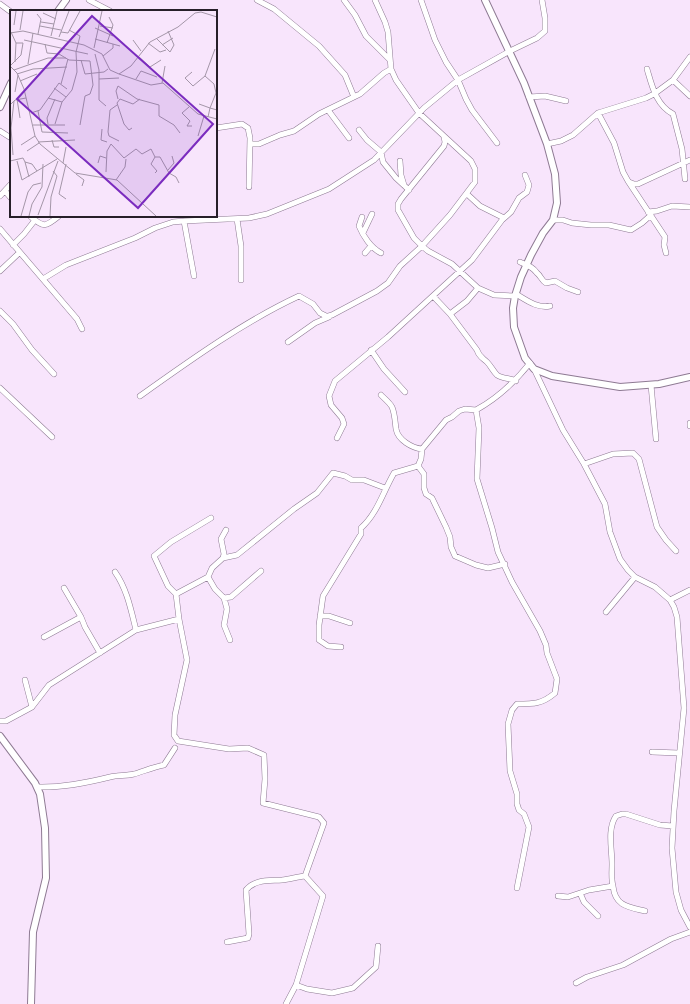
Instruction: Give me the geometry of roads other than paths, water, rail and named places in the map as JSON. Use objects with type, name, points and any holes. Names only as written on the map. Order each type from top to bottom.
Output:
[{"type":"street","points":[[59,10],[66,0]]},
{"type":"street","points":[[89,0],[108,10]]},
{"type":"street","points":[[257,0],[274,9],[319,46],[345,75],[354,97]]},
{"type":"street","points":[[344,0],[355,15],[366,36],[390,60]]},
{"type":"street","points":[[288,342],[315,323],[377,291],[388,282],[400,266],[422,246],[450,215],[475,182],[475,168],[471,161],[419,113],[399,85],[390,69],[388,32],[375,0]]},
{"type":"street","points":[[420,0],[446,62],[458,80],[472,110],[497,143]]},
{"type":"street","points":[[485,0],[510,51],[529,97],[547,144],[555,174],[557,203],[553,220],[543,233],[527,264],[515,295],[513,308],[514,327],[525,358],[534,369],[563,430],[584,464],[605,504],[610,532],[620,559],[635,577],[655,587],[670,600],[674,607],[684,708],[672,848],[676,892],[681,910],[690,927]]},
{"type":"street","points":[[43,279],[66,265],[173,222],[212,218],[249,218],[267,214],[329,189],[368,164],[419,113],[458,80],[537,38],[545,31],[545,18],[542,0]]},
{"type":"street","points":[[0,4],[10,11]]},
{"type":"street","points":[[547,144],[561,141],[573,135],[598,113],[654,94],[673,80],[690,57]]},
{"type":"street","points":[[250,144],[259,144],[294,131],[319,114],[360,94],[390,69]]},
{"type":"street","points":[[647,69],[654,94],[662,106],[673,114],[684,162],[685,179]]},
{"type":"street","points":[[673,80],[690,96]]},
{"type":"street","points":[[0,106],[10,85]]},
{"type":"street","points":[[529,97],[545,96],[566,101]]},
{"type":"street","points":[[328,110],[349,138]]},
{"type":"street","points":[[598,113],[614,143],[623,172],[665,238],[664,245],[666,253]]},
{"type":"street","points":[[217,128],[245,125],[248,128],[250,132],[250,187]]},
{"type":"street","points":[[359,130],[381,152],[383,162],[396,178],[409,190]]},
{"type":"street","points":[[0,131],[10,137]]},
{"type":"street","points":[[443,136],[445,142],[444,146],[398,204],[398,210],[414,238],[428,251],[460,270],[478,288],[494,295],[515,295],[542,307],[550,306]]},
{"type":"street","points":[[628,181],[638,184],[690,160]]},
{"type":"street","points":[[400,161],[401,175],[404,185]]},
{"type":"street","points":[[337,438],[344,424],[342,418],[331,405],[329,396],[335,381],[472,260],[504,218],[511,212],[519,198],[529,189],[525,175]]},
{"type":"street","points":[[0,196],[10,185]]},
{"type":"street","points":[[5,191],[10,197]]},
{"type":"street","points":[[467,194],[480,206],[504,218]]},
{"type":"street","points":[[553,220],[563,220],[572,223],[591,225],[609,225],[631,230],[642,223],[650,214],[672,206],[690,206]]},
{"type":"street","points":[[363,233],[372,214]]},
{"type":"street","points":[[31,217],[39,224],[45,225],[57,217]]},
{"type":"street","points":[[170,217],[173,222]]},
{"type":"street","points":[[362,217],[359,226],[371,246],[381,253]]},
{"type":"street","points":[[237,219],[241,253],[241,280]]},
{"type":"street","points":[[13,245],[35,220]]},
{"type":"street","points":[[184,221],[194,276]]},
{"type":"street","points":[[0,229],[77,319],[82,329]]},
{"type":"street","points":[[365,253],[371,246]]},
{"type":"street","points":[[0,271],[20,253]]},
{"type":"street","points":[[520,262],[527,264],[538,273],[546,283],[555,281],[578,292]]},
{"type":"street","points":[[450,314],[467,301],[478,288]]},
{"type":"street","points":[[140,396],[228,336],[279,305],[294,298],[299,296],[313,304],[320,313],[326,316],[325,317],[332,315]]},
{"type":"street","points":[[432,296],[450,314],[477,350],[479,356],[488,362],[498,375],[516,381]]},
{"type":"street","points":[[0,311],[13,324],[32,350],[54,374]]},
{"type":"street","points":[[371,350],[384,369],[405,392]]},
{"type":"street","points":[[418,466],[421,459],[422,449],[446,420],[459,411],[476,410],[497,396],[516,381],[530,363]]},
{"type":"street","points":[[534,369],[552,376],[620,387],[650,385],[690,377]]},
{"type":"street","points":[[650,385],[656,439]]},
{"type":"street","points":[[0,388],[52,437]]},
{"type":"street","points":[[381,395],[392,407],[397,432],[404,442],[422,449]]},
{"type":"street","points":[[476,410],[479,428],[477,479],[498,552],[512,582],[540,631],[557,679],[555,693],[548,699],[536,704],[517,704],[512,710],[508,724],[510,771],[517,794],[517,804],[519,810],[524,814],[529,827],[517,888]]},
{"type":"street","points":[[584,464],[613,454],[633,453],[639,459],[657,527],[666,540],[676,550]]},
{"type":"street","points":[[418,466],[424,474],[424,488],[426,494],[432,498],[446,527],[455,556],[476,565],[488,568],[504,564]]},
{"type":"street","points":[[341,647],[328,646],[319,640],[323,596],[361,534],[360,528],[373,514],[394,473],[418,466]]},
{"type":"street","points":[[176,594],[208,577],[212,568],[223,558],[237,555],[294,509],[317,494],[332,473],[352,480],[364,480],[385,488]]},
{"type":"street","points":[[211,518],[171,542],[154,556],[168,586],[176,594],[187,660],[175,715],[174,736],[178,741],[229,749],[248,748],[264,755],[265,779],[263,803],[319,817],[324,823],[305,876]]},
{"type":"street","points":[[223,558],[224,554],[221,539],[226,530]]},
{"type":"street","points":[[224,598],[231,596],[261,571]]},
{"type":"street","points":[[115,572],[121,581],[136,630]]},
{"type":"street","points":[[208,577],[215,589],[224,598],[227,609],[224,625],[230,640]]},
{"type":"street","points":[[606,612],[635,577]]},
{"type":"street","points":[[64,588],[100,653]]},
{"type":"street","points":[[670,600],[690,590]]},
{"type":"street","points":[[320,616],[329,616],[350,623]]},
{"type":"street","points":[[44,637],[81,617]]},
{"type":"street","points":[[0,721],[6,720],[32,707],[48,685],[136,630],[179,619]]},
{"type":"street","points":[[25,680],[32,707]]},
{"type":"street","points":[[0,736],[30,775],[37,787],[40,794],[45,828],[46,878],[33,932],[31,1004]]},
{"type":"street","points":[[37,787],[80,784],[110,777],[133,774],[164,765],[175,748]]},
{"type":"street","points":[[652,752],[679,753]]},
{"type":"street","points":[[645,911],[632,909],[620,903],[614,895],[611,840],[612,825],[616,816],[626,814],[660,825],[673,826]]},
{"type":"street","points":[[227,942],[248,938],[246,890],[251,884],[269,880],[284,880],[305,876]]},
{"type":"street","points":[[286,1004],[296,985],[323,896],[305,876]]},
{"type":"street","points":[[558,896],[568,897],[589,890],[613,886]]},
{"type":"street","points":[[580,893],[584,902],[598,916]]},
{"type":"street","points":[[576,983],[587,977],[623,965],[671,939],[690,932]]},
{"type":"street","points":[[296,985],[307,989],[332,993],[353,988],[376,967],[378,946]]}]
